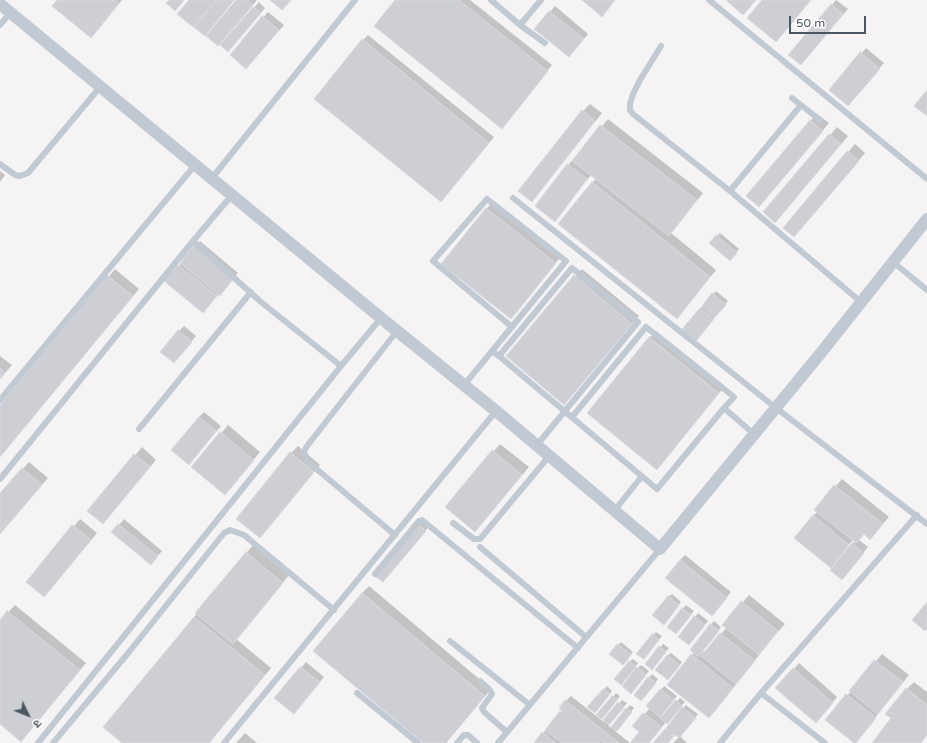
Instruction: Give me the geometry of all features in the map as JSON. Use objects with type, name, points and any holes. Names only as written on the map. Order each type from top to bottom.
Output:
[{"type":"street","points":[[3,8],[550,455],[660,549],[776,408],[927,219]]},
{"type":"lane","points":[[212,178],[355,0]]},
{"type":"lane","points":[[491,0],[520,25],[545,43]]},
{"type":"lane","points":[[520,25],[541,0]]},
{"type":"lane","points":[[708,0],[927,179]]},
{"type":"lane","points":[[0,25],[3,8]]},
{"type":"lane","points":[[661,46],[640,80],[630,104],[630,110],[635,116],[730,191],[861,302]]},
{"type":"lane","points":[[0,164],[15,175],[20,176],[28,173],[100,87]]},
{"type":"lane","points":[[792,98],[820,120]]},
{"type":"lane","points":[[730,191],[801,105]]},
{"type":"lane","points":[[0,400],[195,165]]},
{"type":"lane","points":[[0,479],[232,195]]},
{"type":"lane","points":[[513,198],[776,408],[927,524]]},
{"type":"lane","points":[[464,385],[512,327],[566,261],[487,199],[433,261],[512,327]]},
{"type":"lane","points":[[194,240],[261,302],[341,366]]},
{"type":"lane","points":[[893,262],[927,290]]},
{"type":"lane","points":[[499,356],[572,268],[638,322],[537,445]]},
{"type":"lane","points":[[139,429],[251,292]]},
{"type":"lane","points":[[38,743],[381,318]]},
{"type":"lane","points":[[492,351],[657,489],[734,397],[646,327],[572,417]]},
{"type":"lane","points":[[395,535],[307,461],[304,452],[307,446],[397,331]]},
{"type":"lane","points":[[724,408],[754,434]]},
{"type":"lane","points":[[224,743],[496,411]]},
{"type":"lane","points":[[453,523],[474,539],[480,539],[550,455]]},
{"type":"lane","points":[[615,510],[642,476]]},
{"type":"lane","points":[[720,743],[761,693],[917,515]]},
{"type":"lane","points":[[375,574],[419,521],[422,520],[578,648]]},
{"type":"lane","points":[[53,743],[129,652],[224,533],[230,530],[244,535],[334,610]]},
{"type":"lane","points":[[480,547],[586,638]]},
{"type":"lane","points":[[498,743],[660,549]]},
{"type":"lane","points":[[450,641],[530,705]]},
{"type":"lane","points":[[480,682],[490,690],[492,694],[482,708],[484,712],[507,732]]},
{"type":"lane","points":[[357,693],[418,743]]},
{"type":"lane","points":[[761,693],[824,743]]},
{"type":"lane","points":[[457,743],[464,735],[468,735],[477,743]]},
{"type":"building","points":[[57,0],[115,0],[119,3],[91,38],[52,6]]},
{"type":"building","points":[[169,0],[184,0],[175,11],[166,3]]},
{"type":"building","points":[[189,0],[216,0],[193,27],[177,14]]},
{"type":"building","points":[[217,0],[234,0],[205,36],[194,27]]},
{"type":"building","points":[[236,0],[248,0],[253,5],[218,46],[206,36]]},
{"type":"building","points":[[270,0],[291,0],[282,10]]},
{"type":"building","points":[[395,0],[459,0],[548,71],[502,129],[374,26]]},
{"type":"building","points":[[582,0],[615,0],[602,17]]},
{"type":"building","points":[[726,0],[756,0],[743,15]]},
{"type":"building","points":[[762,0],[811,0],[776,42],[747,18]]},
{"type":"building","points":[[831,4],[843,14],[801,65],[788,55]]},
{"type":"building","points":[[253,7],[261,13],[228,52],[220,45]]},
{"type":"building","points":[[549,11],[584,39],[569,57],[534,29]]},
{"type":"building","points":[[262,16],[279,30],[246,69],[230,55]]},
{"type":"building","points":[[362,39],[489,143],[441,202],[314,99]]},
{"type":"building","points":[[860,52],[880,69],[848,106],[829,90]]},
{"type":"building","points":[[927,90],[927,116],[914,106]]},
{"type":"building","points":[[582,110],[595,121],[532,202],[518,191]]},
{"type":"building","points":[[810,120],[823,131],[759,207],[746,196]]},
{"type":"building","points":[[600,125],[697,200],[669,236],[572,161]]},
{"type":"building","points":[[829,134],[841,144],[775,223],[763,212]]},
{"type":"building","points":[[847,151],[859,161],[794,237],[783,228]]},
{"type":"building","points":[[567,164],[587,179],[555,222],[535,206]]},
{"type":"building","points":[[592,182],[710,277],[677,319],[558,224]]},
{"type":"building","points":[[486,208],[556,263],[511,319],[441,264]]},
{"type":"building","points":[[716,235],[737,253],[730,261],[709,243]]},
{"type":"building","points":[[194,245],[234,278],[220,296],[180,263]]},
{"type":"building","points":[[178,265],[217,296],[203,313],[164,281]]},
{"type":"building","points":[[107,275],[133,296],[0,457],[0,405]]},
{"type":"building","points":[[574,275],[632,324],[564,405],[506,356]]},
{"type":"building","points":[[712,293],[726,305],[715,317],[702,306]]},
{"type":"building","points":[[700,308],[714,319],[696,341],[682,329]]},
{"type":"building","points":[[178,330],[192,342],[174,363],[160,352]]},
{"type":"building","points":[[649,337],[719,393],[657,470],[587,413]]},
{"type":"building","points":[[0,368],[5,373],[0,379]]},
{"type":"building","points":[[199,417],[216,431],[189,465],[171,450]]},
{"type":"building","points":[[220,432],[254,460],[225,495],[191,467]]},
{"type":"building","points":[[492,450],[522,475],[475,532],[445,507]]},
{"type":"building","points":[[290,452],[314,472],[260,538],[236,519]]},
{"type":"building","points":[[134,454],[150,467],[103,524],[87,511]]},
{"type":"building","points":[[22,468],[42,485],[0,534],[0,493]]},
{"type":"building","points":[[834,485],[883,524],[870,540],[864,534],[856,543],[814,510]]},
{"type":"building","points":[[813,515],[849,545],[831,568],[794,538]]},
{"type":"building","points":[[118,524],[158,556],[151,565],[111,532]]},
{"type":"building","points":[[418,524],[426,531],[383,582],[375,576]]},
{"type":"building","points":[[72,525],[91,540],[44,597],[26,582]]},
{"type":"building","points":[[852,543],[864,553],[842,580],[830,570]]},
{"type":"building","points":[[246,552],[283,583],[233,644],[195,613]]},
{"type":"building","points":[[680,560],[727,598],[712,616],[665,578]]},
{"type":"building","points":[[362,593],[485,696],[446,743],[423,743],[313,651]]},
{"type":"building","points":[[668,596],[679,605],[664,625],[652,615]]},
{"type":"building","points":[[741,601],[778,631],[759,655],[722,625]]},
{"type":"building","points":[[927,602],[927,629],[925,631],[912,620]]},
{"type":"building","points":[[682,608],[691,615],[676,634],[667,627]]},
{"type":"building","points":[[7,611],[80,670],[21,742],[0,724],[0,620]]},
{"type":"building","points":[[694,616],[705,625],[689,645],[678,637]]},
{"type":"building","points":[[194,617],[265,675],[209,743],[122,743],[103,727]]},
{"type":"building","points":[[710,624],[719,631],[698,657],[690,650]]},
{"type":"building","points":[[720,633],[755,661],[736,684],[701,656]]},
{"type":"building","points":[[652,634],[659,640],[644,659],[636,654]]},
{"type":"building","points":[[617,644],[631,655],[623,665],[609,654]]},
{"type":"building","points":[[659,646],[666,652],[652,670],[645,664]]},
{"type":"building","points":[[691,654],[733,688],[709,718],[667,685]]},
{"type":"building","points":[[667,655],[680,665],[668,680],[655,670]]},
{"type":"building","points":[[874,660],[903,682],[878,714],[849,691]]},
{"type":"building","points":[[629,661],[636,667],[621,685],[614,679]]},
{"type":"building","points":[[300,667],[320,682],[294,714],[274,698]]},
{"type":"building","points":[[637,667],[646,675],[631,694],[622,686]]},
{"type":"building","points":[[793,668],[833,703],[816,723],[775,688]]},
{"type":"building","points":[[648,677],[656,683],[641,701],[634,695]]},
{"type":"building","points":[[906,688],[927,705],[927,734],[920,743],[872,743],[891,718],[885,714]]},
{"type":"building","points":[[603,689],[610,694],[595,713],[587,707]]},
{"type":"building","points":[[660,689],[674,700],[660,717],[646,706]]},
{"type":"building","points":[[846,694],[876,718],[856,743],[825,720]]},
{"type":"building","points":[[612,696],[617,700],[602,719],[596,715]]},
{"type":"building","points":[[565,700],[619,743],[603,743],[559,708]]},
{"type":"building","points":[[676,700],[682,706],[667,724],[660,718]]},
{"type":"building","points":[[618,702],[624,707],[609,725],[603,720]]},
{"type":"building","points":[[682,707],[696,718],[679,738],[666,728]]},
{"type":"building","points":[[626,708],[632,712],[617,731],[611,727]]},
{"type":"building","points":[[560,711],[600,743],[562,743],[545,730]]},
{"type":"building","points":[[643,713],[662,727],[649,743],[632,743],[631,742],[639,732],[632,726]]},
{"type":"building","points":[[665,729],[674,736],[668,743],[653,743]]},
{"type":"building","points":[[542,732],[556,743],[534,743]]}]
